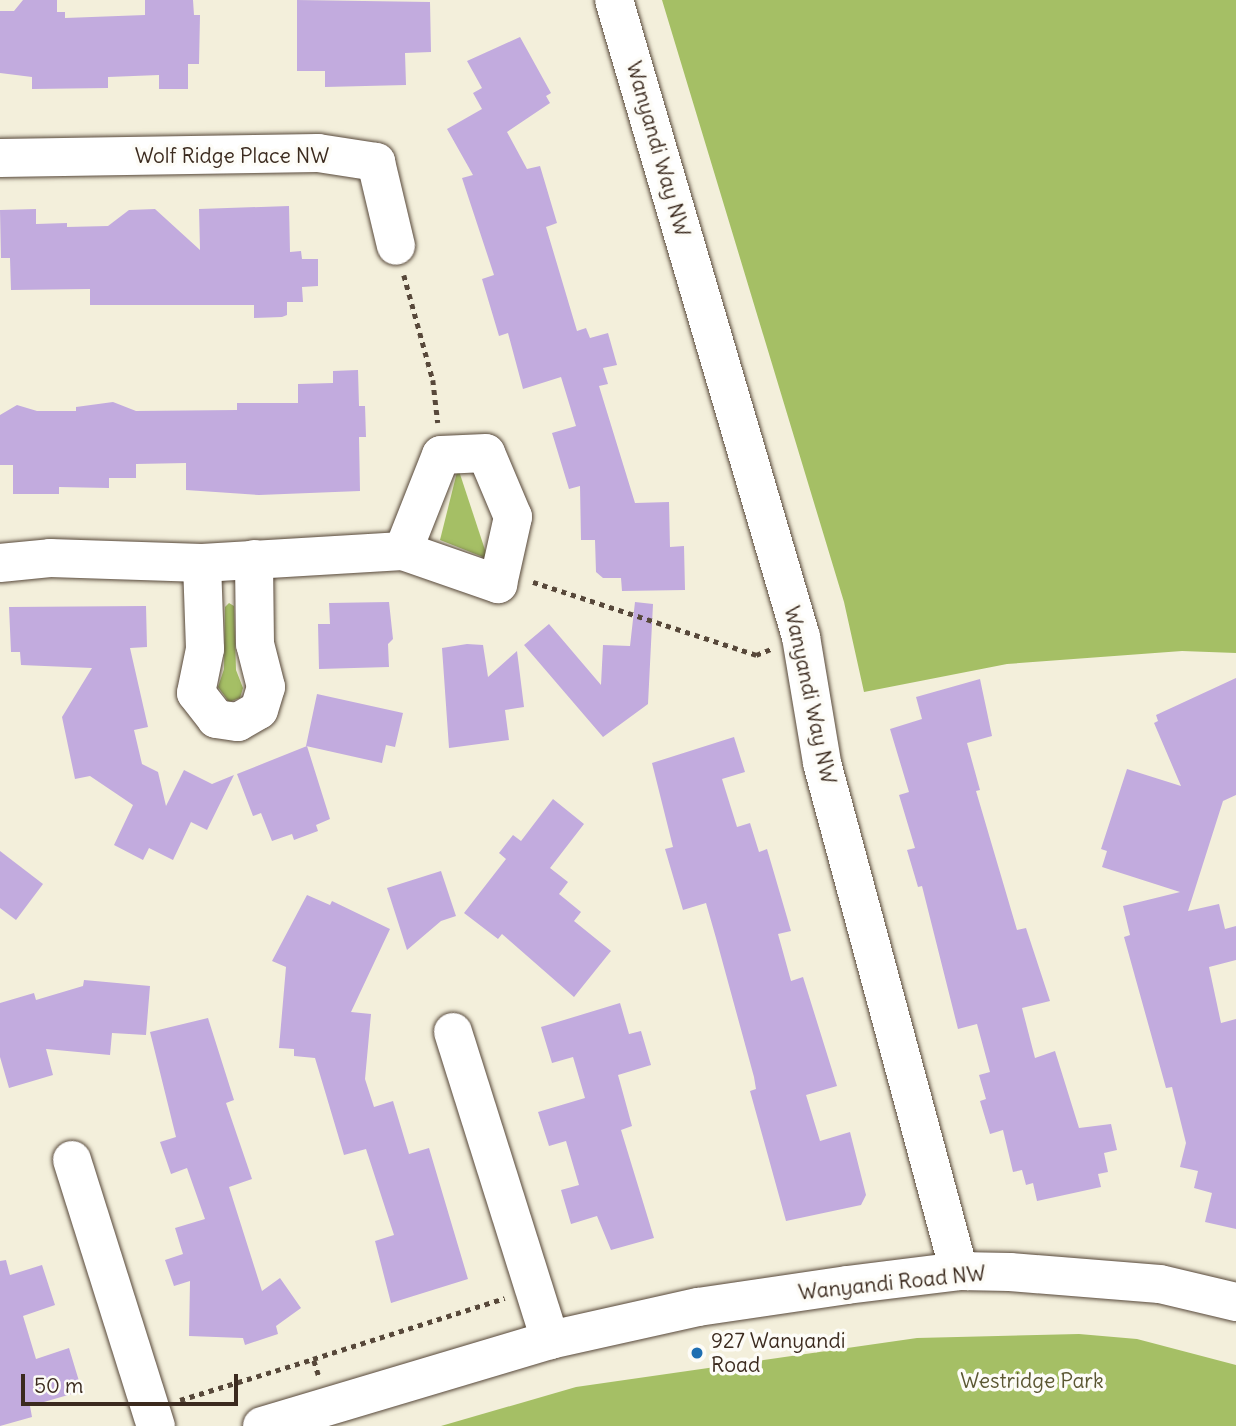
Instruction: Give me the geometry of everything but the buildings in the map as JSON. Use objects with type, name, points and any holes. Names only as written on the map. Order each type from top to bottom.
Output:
[{"type":"street","name":"Wanyandi Way NW","points":[[614,0],[801,637],[822,763],[959,1272]]},
{"type":"street","name":"Wolf Ridge Place NW","points":[[0,158],[318,153],[376,162],[396,246]]},
{"type":"street","points":[[0,563],[50,558],[202,562],[402,551],[498,584],[513,517],[486,453],[441,455],[402,551]]},
{"type":"street","points":[[202,562],[205,649],[196,693],[216,719],[238,722],[259,710],[266,687],[255,644],[254,559]]},
{"type":"street","points":[[453,1032],[550,1340]]},
{"type":"street","points":[[72,1160],[153,1418]]},
{"type":"street","name":"Wanyandi Road NW","points":[[262,1426],[550,1340],[698,1307],[959,1272],[1083,1276],[1160,1284],[1236,1302]]},
{"type":"path","points":[[396,246],[433,380],[441,455]]},
{"type":"path","points":[[498,584],[528,581],[756,654],[801,637]]},
{"type":"path","points":[[153,1418],[313,1359],[535,1289]]},
{"type":"path","points":[[313,1359],[328,1406]]},
{"type":"green space","points":[[662,0],[1236,0],[1236,653],[1182,651],[1007,664],[864,692],[844,602]]},
{"type":"green space","points":[[458,468],[488,559],[440,540]]},
{"type":"green space","points":[[229,603],[234,606],[236,670],[243,688],[240,698],[229,702],[218,687],[224,669],[225,607]]},
{"type":"green space","name":"Westridge Park","points":[[1079,1334],[1137,1339],[1236,1365],[1236,1426],[441,1426],[576,1387],[917,1338]]},
{"type":"place","name":"927 Wanyandi Road","points":[[697,1353]]}]
